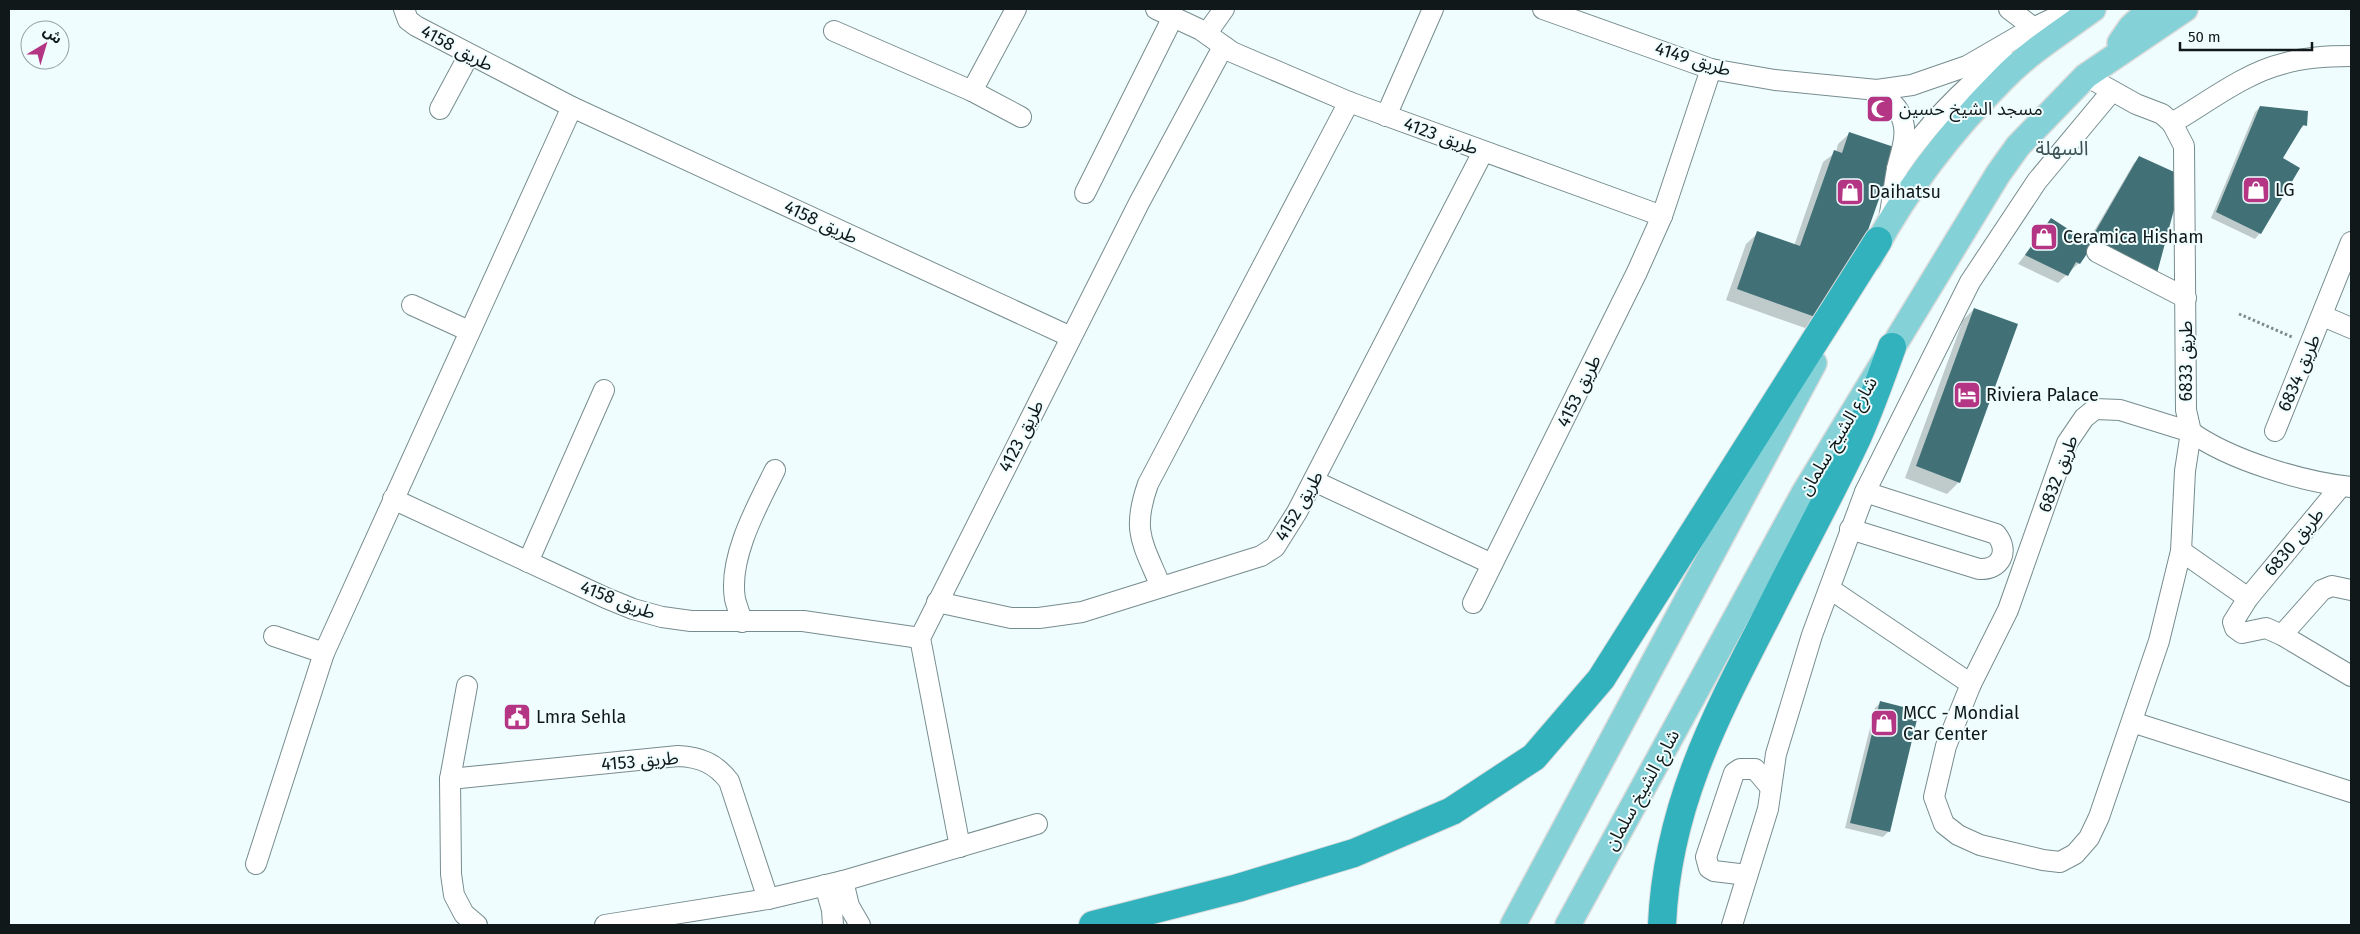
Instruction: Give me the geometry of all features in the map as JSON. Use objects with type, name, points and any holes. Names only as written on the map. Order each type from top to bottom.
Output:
[{"type":"highway","points":[[1093,925],[1238,888],[1354,853],[1452,811],[1534,757],[1602,679],[1883,233]]},
{"type":"highway","points":[[1662,925],[1666,874],[1672,842],[1682,803],[1701,749],[1814,497],[1857,438],[1892,347]]},
{"type":"main road","points":[[1513,925],[1883,233],[1946,143],[2004,78],[2093,9]]},
{"type":"main road","points":[[2111,58],[2131,27],[2151,9]]},
{"type":"main road","points":[[1892,347],[2018,146],[2086,76],[2184,9]]},
{"type":"main road","name":"شارع الشيخ سلمان","points":[[1568,925],[1814,497]]},
{"type":"street","name":"طريق 4158","points":[[404,9],[408,20],[416,26],[572,107],[1071,337]]},
{"type":"street","points":[[972,92],[1016,9]]},
{"type":"street","points":[[1207,33],[1224,9]]},
{"type":"street","points":[[1386,116],[1433,9]]},
{"type":"street","name":"طريق 4149","points":[[1543,9],[1593,17],[1711,69],[1775,80],[1877,90],[1912,85],[1967,66],[2073,9]]},
{"type":"street","points":[[1897,169],[1914,144],[1963,90],[2041,25],[2009,9]]},
{"type":"street","points":[[1085,193],[1165,13]]},
{"type":"street","name":"طريق 4123","points":[[1165,13],[1207,33],[1223,47],[1349,102],[1662,216]]},
{"type":"street","points":[[834,31],[972,92],[1020,116]]},
{"type":"street","name":"طريق 4123","points":[[920,638],[1071,337],[1223,47]]},
{"type":"street","points":[[440,109],[469,55]]},
{"type":"street","points":[[2086,76],[2112,91],[2162,114],[2172,123],[2246,80],[2280,64],[2319,56],[2351,56]]},
{"type":"street","name":"طريق 4153","points":[[1472,603],[1638,272],[1662,216],[1711,69]]},
{"type":"street","points":[[1877,90],[1894,105],[1901,115],[1904,143],[1883,233]]},
{"type":"street","points":[[1732,925],[1768,809],[1776,754],[1812,635],[1865,492],[1970,282],[2037,181],[2112,91]]},
{"type":"street","points":[[1161,587],[1140,536],[1138,520],[1148,484],[1349,102]]},
{"type":"street","points":[[256,864],[324,653],[572,107]]},
{"type":"street","name":"طريق 6833","points":[[2172,123],[2184,146],[2186,410],[2190,432]]},
{"type":"street","name":"طريق 4152","points":[[937,602],[1011,618],[1039,618],[1082,612],[1261,556],[1275,547],[1314,481],[1483,152]]},
{"type":"street","name":"طريق 6834","points":[[2275,431],[2311,346],[2351,242]]},
{"type":"street","points":[[2097,252],[2186,298]]},
{"type":"street","points":[[412,305],[469,331]]},
{"type":"street","name":"طريق 6834","points":[[2323,316],[2351,328]]},
{"type":"street","points":[[528,562],[604,390]]},
{"type":"street","name":"طريق 6832","points":[[2096,409],[2120,410],[2190,432],[2185,470],[2181,550],[2160,641],[2099,816],[2089,838],[2074,854],[2060,862],[1980,845],[1958,835],[1944,824],[1934,797],[1946,746],[1971,684],[2008,610],[2067,443],[2084,418],[2096,409]]},
{"type":"street","points":[[2190,432],[2203,441],[2263,465],[2302,478],[2346,486]]},
{"type":"street","points":[[742,622],[735,598],[735,578],[752,516],[775,470]]},
{"type":"street","points":[[1314,481],[1492,564]]},
{"type":"street","name":"طريق 6830","points":[[2346,486],[2248,598],[2233,622],[2235,628],[2245,633],[2257,628],[2266,628],[2282,635],[2351,676]]},
{"type":"street","points":[[1814,497],[1853,522],[1979,569],[1988,570],[1996,566],[2002,558],[2004,550],[2002,541],[1996,534],[1865,492]]},
{"type":"street","name":"طريق 4158","points":[[393,499],[528,562],[643,612],[691,622],[778,620],[829,623],[920,638]]},
{"type":"street","points":[[2181,550],[2248,598]]},
{"type":"street","points":[[2282,635],[2322,590],[2332,586],[2351,590]]},
{"type":"street","points":[[1830,589],[1971,684]]},
{"type":"street","points":[[274,636],[324,653]]},
{"type":"street","points":[[920,638],[960,847]]},
{"type":"street","points":[[467,686],[450,779],[451,874],[454,895],[464,914],[476,925]]},
{"type":"street","points":[[2132,722],[2351,792]]},
{"type":"street","name":"طريق 4153","points":[[450,779],[678,756],[692,756],[707,761],[720,769],[729,781],[768,899]]},
{"type":"street","points":[[1747,875],[1714,871],[1709,868],[1706,857],[1734,773],[1748,767],[1755,769],[1771,788]]},
{"type":"street","points":[[605,925],[768,899],[834,883],[1036,824]]},
{"type":"street","points":[[833,925],[834,883]]},
{"type":"street","points":[[834,883],[860,925]]},
{"type":"path","points":[[2238,314],[2311,346]]},
{"type":"building","name":"LG","points":[[2260,106],[2308,111],[2307,126],[2303,125],[2283,158],[2300,168],[2261,234],[2216,212]]},
{"type":"building","name":"Daihatsu","points":[[1849,132],[1897,148],[1855,267],[1818,318],[1737,289],[1757,231],[1800,246],[1834,150],[1842,153]]},
{"type":"building","points":[[2139,156],[2183,176],[2156,277],[2091,239]]},
{"type":"building","points":[[2051,218],[2093,245],[2080,264],[2076,262],[2068,276],[2025,255]]},
{"type":"building","name":"Riviera Palace","points":[[1974,308],[2018,324],[1960,483],[1916,466]]},
{"type":"building","points":[[1880,701],[1919,711],[1890,832],[1850,823]]},
{"type":"place","name":"مسجد الشيخ حسين","points":[[1880,109]]},
{"type":"place","name":"LG","points":[[2256,190]]},
{"type":"place","name":"Daihatsu","points":[[1850,192]]},
{"type":"place","name":"Ceramica Hisham","points":[[2044,237]]},
{"type":"place","name":"Riviera Palace","points":[[1967,395]]},
{"type":"place","name":"Lmra Sehla","points":[[517,717]]},
{"type":"place","name":"MCC - Mondial Car Center","points":[[1884,723]]},
{"type":"district","name":"السهلة","points":[[2062,148]]}]
